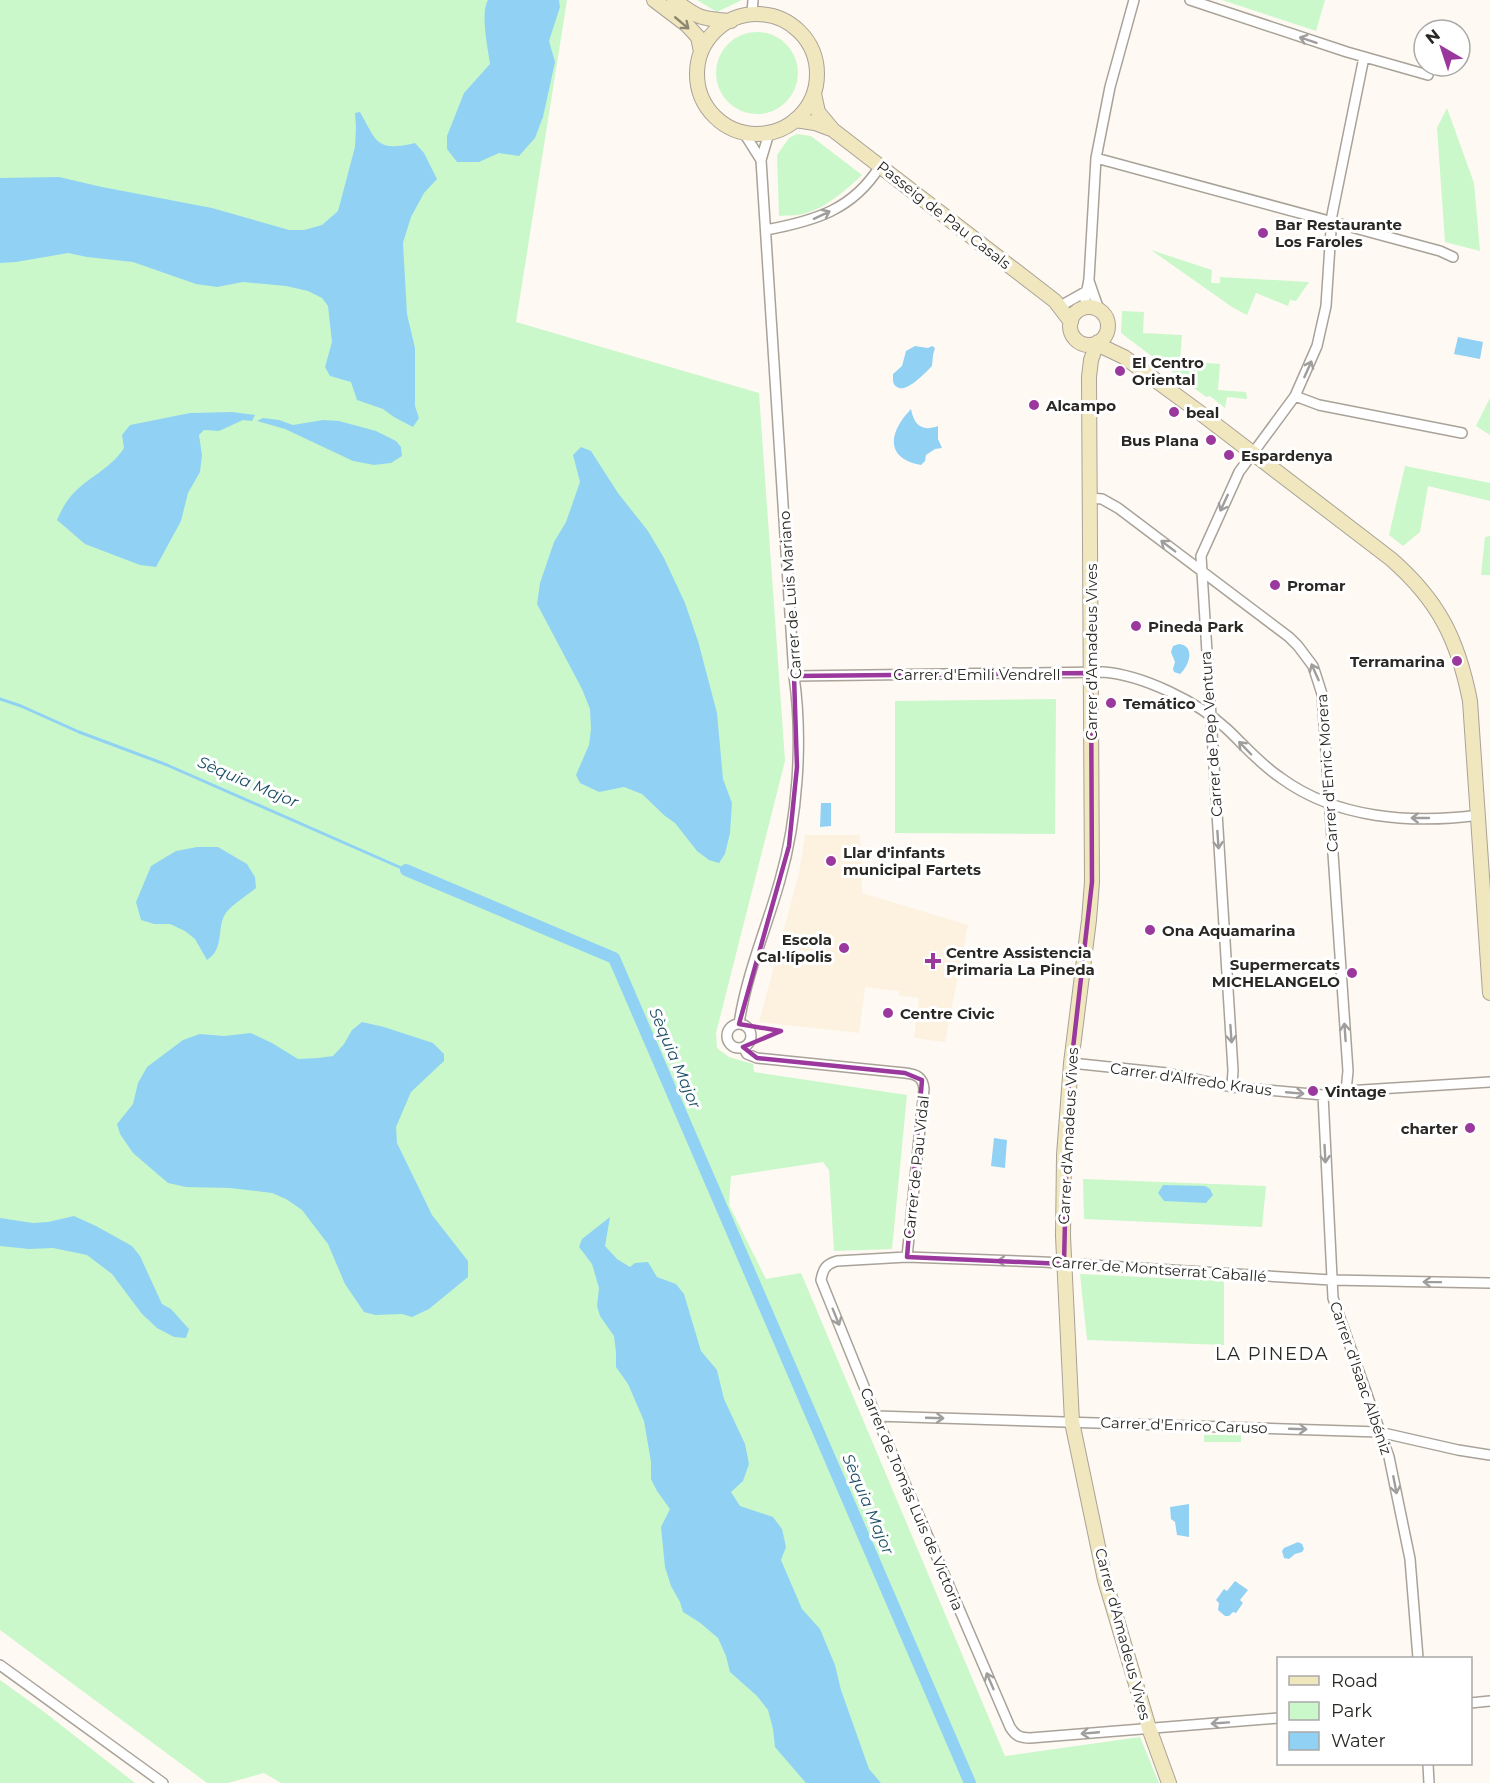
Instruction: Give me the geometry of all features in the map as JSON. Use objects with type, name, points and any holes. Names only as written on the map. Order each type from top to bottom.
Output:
[{"type":"street","points":[[654,0],[687,25],[698,37],[701,52]]},
{"type":"street","points":[[674,0],[694,15],[731,21]]},
{"type":"street","points":[[1090,309],[1089,279],[1096,158],[1110,87],[1134,0]]},
{"type":"street","points":[[1190,0],[1258,24],[1412,70]]},
{"type":"street","points":[[752,6],[790,22],[804,36],[813,51],[817,77],[814,94],[795,120],[783,128],[769,133],[744,133],[724,125],[709,111],[704,102],[700,93],[697,72],[701,52],[713,34],[731,21],[752,6]]},
{"type":"street","name":"Carrer de Pep Ventura","points":[[1232,1087],[1233,1070],[1200,570],[1201,556],[1239,472],[1295,396],[1312,360],[1324,319],[1328,291],[1331,221],[1364,57]]},
{"type":"street","name":"Passeig de Pau Casals","points":[[814,94],[818,112],[833,130],[1059,303],[1071,322]]},
{"type":"street","name":"Passeig de Pau Casals","points":[[795,120],[815,123],[833,130]]},
{"type":"street","name":"Carrer de Luis Mariano","points":[[744,133],[761,160]]},
{"type":"street","name":"Carrer de Luis Mariano","points":[[739,1024],[744,999],[789,846],[798,758],[797,697],[761,160],[769,133]]},
{"type":"street","points":[[1096,158],[1440,251],[1453,257]]},
{"type":"street","points":[[766,230],[810,221],[849,202],[873,177],[880,166]]},
{"type":"street","points":[[1089,279],[1085,300],[1090,309],[1106,318],[1119,355]]},
{"type":"street","points":[[1059,303],[1087,291]]},
{"type":"street","name":"Passeig de Pau Casals","points":[[1059,303],[1090,309]]},
{"type":"street","points":[[1090,309],[1076,313],[1071,322],[1072,334],[1086,345],[1097,343],[1106,334],[1108,328]]},
{"type":"street","name":"Carrer d'Amadeus Vives","points":[[1081,343],[1090,365]]},
{"type":"street","points":[[1097,343],[1119,355],[1252,452],[1391,559],[1416,581],[1435,606],[1450,635],[1465,676],[1472,725],[1490,993]]},
{"type":"street","name":"Carrer d'Amadeus Vives","points":[[1097,343],[1090,365],[1091,896],[1071,1063],[1064,1155],[1064,1264],[1072,1422],[1105,1580],[1149,1728],[1169,1783]]},
{"type":"street","points":[[1090,365],[1102,355],[1119,355]]},
{"type":"street","points":[[1295,396],[1319,405],[1462,433]]},
{"type":"street","name":"Carrer d'Enric Morera","points":[[1090,498],[1102,499],[1118,508],[1289,637],[1299,646],[1313,666],[1322,694],[1348,1071],[1346,1091]]},
{"type":"street","name":"Carrer d'Emili Vendrell","points":[[794,676],[1109,673],[1143,682],[1176,696],[1210,716],[1279,777],[1304,793],[1330,805],[1396,817],[1435,818],[1479,815]]},
{"type":"street","points":[[739,1024],[751,1033],[750,1041],[743,1047],[734,1047],[728,1041],[728,1034],[732,1027],[739,1024]]},
{"type":"street","name":"Carrer de Pau Vidal","points":[[743,1047],[747,1054],[757,1058],[905,1073],[920,1078],[924,1089],[907,1257]]},
{"type":"street","name":"Carrer d'Alfredo Kraus","points":[[1071,1063],[1167,1073],[1232,1087],[1323,1095],[1346,1091],[1490,1082]]},
{"type":"street","name":"Carrer d'Isaac Albéniz","points":[[1323,1095],[1333,1298],[1389,1457],[1410,1558],[1418,1657]]},
{"type":"street","name":"Carrer de Montserrat Caballé","points":[[828,1263],[907,1257],[1064,1264],[1331,1281],[1490,1283]]},
{"type":"street","name":"Carrer de Tomás Luis de Victoria","points":[[828,1263],[822,1272],[821,1280],[876,1416],[1014,1734],[1020,1738],[1030,1738],[1149,1728]]},
{"type":"street","name":"Carrer d'Enrico Caruso","points":[[876,1416],[1379,1432],[1490,1455]]},
{"type":"street","points":[[0,1665],[163,1783]]},
{"type":"street","points":[[1472,1703],[1490,1701]]},
{"type":"street","points":[[1149,1728],[1277,1718]]},
{"type":"street","points":[[1428,1765],[1429,1783]]},
{"type":"highlighted area","points":[[1091,673],[1092,882],[1068,1092],[1064,1264],[907,1257],[922,1080],[905,1073],[757,1058],[743,1047],[781,1031],[739,1024],[789,846],[797,767],[794,676]]},
{"type":"shaded area","name":"Escola Cal·lípolis","points":[[805,835],[860,835],[862,893],[968,925],[945,1042],[914,1038],[919,998],[899,996],[899,991],[865,987],[859,1033],[759,1022],[799,873]]},
{"type":"green space","points":[[0,0],[567,0],[516,322],[759,393],[785,761],[716,1033],[717,1048],[729,1057],[753,1064],[754,1072],[907,1095],[892,1249],[834,1251],[829,1170],[823,1162],[731,1176],[729,1205],[766,1279],[801,1273],[1005,1756],[1140,1737],[1159,1783],[281,1783],[264,1773],[228,1783],[207,1783],[0,1630]]},
{"type":"green space","points":[[697,0],[742,0],[717,12]]},
{"type":"green space","points":[[1222,0],[1325,0],[1316,31]]},
{"type":"green space","points":[[749,32],[765,32],[780,39],[791,50],[798,65],[795,89],[786,102],[765,114],[749,114],[734,107],[723,96],[716,81],[716,65],[723,50],[734,39]]},
{"type":"green space","points":[[1447,108],[1474,183],[1480,251],[1445,242],[1437,128]]},
{"type":"green space","points":[[797,134],[811,136],[862,175],[820,208],[800,215],[779,216],[777,155],[789,138]]},
{"type":"green space","points":[[1151,250],[1212,270],[1211,283],[1220,283],[1220,277],[1309,282],[1296,301],[1290,300],[1288,306],[1256,293],[1247,315]]},
{"type":"green space","points":[[1122,311],[1144,312],[1143,333],[1182,335],[1180,361],[1220,364],[1218,390],[1246,392],[1247,399],[1227,397],[1225,408],[1210,396],[1206,397],[1121,333]]},
{"type":"green space","points":[[1490,398],[1490,435],[1476,426]]},
{"type":"green space","points":[[1405,466],[1490,483],[1490,501],[1428,486],[1420,532],[1403,546],[1389,535]]},
{"type":"green space","points":[[1490,536],[1490,575],[1481,575],[1485,537]]},
{"type":"green space","points":[[1056,699],[1055,834],[895,833],[895,701]]},
{"type":"green space","points":[[1083,1179],[1266,1186],[1262,1227],[1084,1219]]},
{"type":"green space","points":[[1080,1274],[1224,1281],[1224,1345],[1087,1340]]},
{"type":"green space","points":[[1204,1435],[1241,1435],[1241,1442],[1204,1442]]},
{"type":"green space","points":[[0,1680],[43,1711],[135,1783],[0,1783]]},
{"type":"water","points":[[488,0],[559,0],[560,7],[549,41],[555,62],[543,117],[535,138],[519,156],[499,153],[479,162],[457,162],[447,149],[447,136],[464,93],[490,64],[485,22]]},
{"type":"water","points":[[360,112],[379,142],[392,146],[415,143],[424,153],[437,179],[424,193],[411,217],[403,243],[407,314],[415,348],[415,406],[419,418],[413,427],[383,409],[357,400],[351,382],[330,376],[325,367],[332,342],[328,306],[322,298],[308,291],[286,286],[243,282],[217,287],[196,284],[133,262],[68,253],[0,263],[0,178],[59,177],[212,208],[289,230],[304,230],[322,225],[338,211],[355,147],[355,113]]},
{"type":"water","points":[[1458,337],[1483,342],[1480,359],[1454,354]]},
{"type":"water","points":[[915,346],[935,348],[932,366],[905,388],[897,387],[893,374],[902,366],[906,351]]},
{"type":"water","points":[[911,409],[914,419],[920,426],[932,428],[938,426],[938,439],[942,448],[935,449],[926,455],[921,465],[901,457],[894,443],[898,426]]},
{"type":"water","points":[[232,412],[255,415],[252,421],[243,420],[219,431],[204,430],[199,435],[202,455],[200,472],[188,493],[181,521],[156,567],[140,565],[85,544],[57,520],[67,501],[77,489],[118,456],[124,448],[122,435],[130,425],[190,413]]},
{"type":"water","points":[[263,418],[293,425],[323,420],[339,421],[376,431],[396,441],[401,447],[402,456],[391,463],[374,465],[353,461],[285,429],[257,421]]},
{"type":"water","points":[[581,447],[591,451],[618,493],[648,531],[664,558],[685,603],[698,641],[717,713],[723,779],[732,803],[730,833],[725,854],[719,863],[709,860],[697,851],[675,823],[642,794],[624,787],[599,792],[580,783],[576,775],[589,745],[590,709],[582,689],[537,604],[540,583],[554,542],[566,522],[580,482],[573,455]]},
{"type":"water","points":[[1179,644],[1188,648],[1189,652],[1188,662],[1180,674],[1174,672],[1175,662],[1171,652],[1173,646]]},
{"type":"water","points":[[821,803],[831,803],[831,826],[820,827]]},
{"type":"water","points":[[197,847],[218,847],[247,864],[255,877],[256,888],[226,912],[216,951],[207,960],[195,939],[185,931],[170,924],[154,924],[141,920],[136,902],[151,866],[176,851]]},
{"type":"water","points":[[362,1022],[433,1043],[444,1054],[444,1061],[411,1092],[396,1127],[397,1143],[432,1215],[468,1261],[468,1277],[429,1309],[412,1317],[402,1314],[375,1315],[364,1312],[345,1284],[328,1244],[302,1210],[286,1199],[272,1193],[230,1188],[186,1187],[168,1183],[133,1153],[120,1134],[117,1124],[133,1104],[138,1083],[147,1067],[183,1040],[200,1034],[224,1036],[251,1033],[298,1059],[318,1058],[333,1056],[344,1044],[352,1030]]},
{"type":"water","points":[[994,1138],[1007,1140],[1005,1168],[991,1166]]},
{"type":"water","points":[[1163,1185],[1205,1186],[1213,1195],[1206,1203],[1164,1201],[1158,1193]]},
{"type":"water","points":[[74,1216],[132,1246],[140,1256],[162,1304],[171,1309],[189,1329],[186,1338],[174,1337],[157,1328],[142,1314],[112,1274],[87,1255],[53,1248],[29,1249],[0,1246],[0,1218],[33,1223]]},
{"type":"water","points":[[610,1217],[605,1246],[617,1259],[630,1267],[635,1263],[648,1262],[657,1277],[676,1284],[684,1294],[701,1351],[717,1370],[724,1399],[745,1444],[749,1464],[743,1481],[731,1492],[740,1506],[773,1517],[782,1529],[786,1547],[781,1560],[802,1609],[820,1629],[835,1665],[841,1690],[869,1769],[881,1783],[806,1783],[775,1747],[768,1710],[757,1696],[730,1672],[718,1638],[683,1612],[665,1567],[661,1527],[670,1509],[651,1479],[651,1462],[644,1421],[628,1384],[616,1367],[614,1336],[600,1316],[597,1306],[599,1288],[592,1264],[579,1247],[582,1239]]},
{"type":"water","points":[[1189,1504],[1189,1537],[1177,1535],[1175,1522],[1171,1519],[1170,1507]]},
{"type":"water","points":[[1298,1542],[1304,1549],[1302,1552],[1289,1559],[1284,1558],[1282,1551],[1284,1548]]},
{"type":"water","points":[[1235,1581],[1248,1590],[1240,1600],[1243,1603],[1236,1613],[1225,1616],[1218,1610],[1219,1603],[1216,1600],[1224,1589],[1227,1591]]},
{"type":"waterway","name":"Sèquia Major","points":[[0,699],[167,765],[406,870]]},
{"type":"waterway","name":"Sèquia Major","points":[[406,870],[614,958],[970,1783]]},
{"type":"place","name":"Bar Restaurante Los Faroles","points":[[1263,233]]},
{"type":"place","name":"El Centro Oriental","points":[[1120,371]]},
{"type":"place","name":"Alcampo","points":[[1034,405]]},
{"type":"place","name":"beal","points":[[1174,412]]},
{"type":"place","name":"Bus Plana","points":[[1211,440]]},
{"type":"place","name":"Espardenya","points":[[1229,455]]},
{"type":"place","name":"Promar","points":[[1275,585]]},
{"type":"place","name":"Pineda Park","points":[[1136,626]]},
{"type":"place","name":"Terramarina","points":[[1457,661]]},
{"type":"place","name":"Temático","points":[[1111,703]]},
{"type":"place","name":"Llar d'infants municipal Fartets","points":[[831,861]]},
{"type":"place","name":"Ona Aquamarina","points":[[1150,930]]},
{"type":"place","name":"Escola Cal·lípolis","points":[[844,948]]},
{"type":"place","name":"Centre Assistencia Primaria La Pineda","points":[[933,961]]},
{"type":"place","name":"Supermercats MICHELANGELO","points":[[1352,973]]},
{"type":"place","name":"Centre Civic","points":[[888,1013]]},
{"type":"place","name":"Vintage","points":[[1313,1091]]},
{"type":"place","name":"charter","points":[[1470,1128]]},
{"type":"district","name":"LA PINEDA","points":[[1272,1354]]}]
